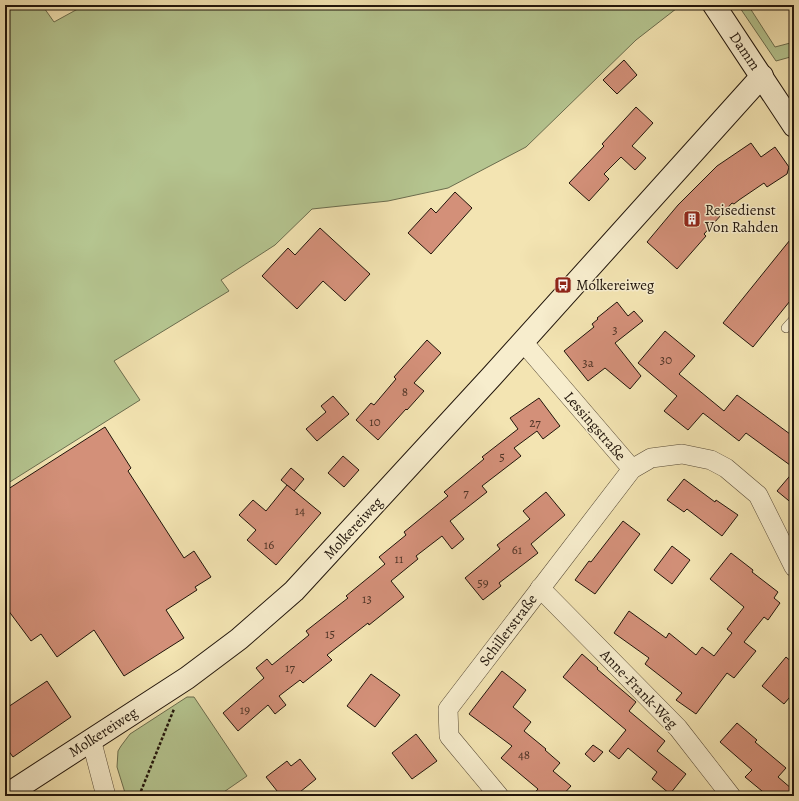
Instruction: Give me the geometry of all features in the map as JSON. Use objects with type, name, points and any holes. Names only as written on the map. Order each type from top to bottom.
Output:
[{"type":"main road","name":"Damm","points":[[714,5],[794,126]]},
{"type":"main road","name":"Molkereiweg","points":[[5,796],[187,678],[239,639],[294,591],[523,342],[762,76]]},
{"type":"street","name":"Lessingstraße","points":[[523,342],[632,469],[651,458],[682,454],[711,460],[726,468],[758,494],[794,567]]},
{"type":"street","name":"Schillerstraße","points":[[499,796],[449,736],[448,709],[632,469]]},
{"type":"street","name":"Anne-Frank-Weg","points":[[540,588],[678,728],[731,796]]},
{"type":"street","points":[[91,739],[106,796]]},
{"type":"lane","points":[[786,328],[794,319]]},
{"type":"path","points":[[140,796],[175,707]]},
{"type":"green space","points":[[5,5],[42,5],[54,22],[85,5],[681,5],[636,40],[526,147],[448,188],[388,201],[312,209],[275,245],[221,280],[229,291],[114,361],[140,400],[5,485]]},
{"type":"green space","points":[[738,5],[748,5],[775,47],[794,42],[794,56],[776,61]]},
{"type":"green space","points":[[187,697],[194,697],[247,776],[218,796],[126,796],[117,767],[118,751],[121,746],[130,734]]},
{"type":"building","points":[[624,60],[637,75],[617,94],[603,80]]},
{"type":"building","points":[[636,107],[653,123],[632,146],[646,158],[635,170],[621,157],[604,174],[609,179],[589,201],[569,183],[604,146],[602,144]]},
{"type":"building","name":"Reisedienst Von Rahden","points":[[751,143],[761,157],[775,147],[789,167],[787,174],[767,187],[764,183],[734,204],[732,203],[704,234],[706,236],[677,269],[647,242],[678,205],[717,166]]},
{"type":"building","points":[[455,192],[472,208],[431,254],[408,233],[431,208],[436,213]]},
{"type":"building","points":[[320,228],[370,274],[345,301],[323,281],[297,309],[262,276],[288,248],[295,255]]},
{"type":"building","points":[[794,235],[794,296],[753,347],[723,323]]},
{"type":"building","points":[[617,302],[628,316],[634,311],[643,321],[615,343],[641,376],[630,389],[605,368],[588,381],[564,351],[594,327],[592,324],[598,319],[597,318]]},
{"type":"building","points":[[665,331],[695,356],[679,374],[724,411],[737,395],[794,437],[794,468],[746,433],[739,441],[703,413],[688,430],[664,411],[677,396],[638,363]]},
{"type":"building","points":[[427,340],[441,353],[414,383],[424,391],[378,440],[356,420],[371,403],[374,405],[396,379],[394,377]]},
{"type":"building","points":[[333,396],[349,414],[317,441],[306,429],[326,412],[321,406]]},
{"type":"building","points":[[539,398],[560,426],[543,439],[537,431],[514,448],[521,456],[482,486],[487,492],[450,521],[464,539],[452,549],[442,536],[416,556],[418,559],[391,581],[404,597],[369,625],[368,623],[327,655],[332,660],[303,683],[300,680],[279,696],[286,705],[275,714],[268,705],[238,731],[223,713],[264,678],[256,668],[267,659],[272,665],[309,635],[306,631],[348,598],[346,596],[385,564],[379,557],[406,535],[404,532],[448,496],[444,492],[484,459],[482,457],[518,429],[510,418]]},
{"type":"building","points":[[105,427],[131,468],[128,471],[184,558],[194,551],[211,577],[195,587],[197,590],[166,610],[184,638],[124,676],[94,630],[57,657],[41,634],[31,641],[5,606],[5,491]]},
{"type":"building","points":[[343,456],[359,470],[344,487],[328,473]]},
{"type":"building","points":[[291,468],[304,479],[294,491],[281,480]]},
{"type":"building","points":[[794,471],[794,505],[777,491]]},
{"type":"building","points":[[684,479],[715,502],[716,500],[738,515],[722,536],[687,509],[684,512],[667,500]]},
{"type":"building","points":[[287,485],[321,513],[276,565],[247,540],[256,530],[239,515],[253,500],[266,511]]},
{"type":"building","points":[[546,492],[565,515],[531,544],[538,553],[499,583],[501,586],[483,600],[465,578],[500,549],[497,545],[530,519],[523,511]]},
{"type":"building","points":[[623,521],[640,534],[595,594],[575,580]]},
{"type":"building","points":[[672,546],[690,560],[672,584],[654,570]]},
{"type":"building","points":[[731,553],[753,570],[752,572],[778,592],[774,598],[780,603],[768,620],[764,617],[744,642],[756,651],[734,678],[727,673],[696,714],[676,700],[682,693],[645,664],[649,658],[614,633],[629,611],[666,638],[669,633],[696,655],[702,647],[714,656],[732,633],[727,629],[744,607],[710,579]]},
{"type":"building","points":[[582,654],[598,668],[597,669],[636,702],[629,711],[665,741],[657,751],[686,774],[670,794],[652,779],[657,772],[628,748],[619,759],[609,751],[626,730],[563,677]]},
{"type":"building","points":[[786,657],[794,664],[794,692],[784,704],[762,686]]},
{"type":"building","points":[[502,671],[526,690],[513,707],[531,722],[524,731],[560,763],[553,771],[571,786],[562,796],[532,796],[538,789],[501,758],[512,746],[469,714]]},
{"type":"building","points":[[371,674],[400,695],[375,727],[347,706]]},
{"type":"building","points":[[47,681],[71,717],[13,757],[5,746],[5,709]]},
{"type":"building","points":[[737,723],[757,740],[755,742],[786,768],[778,777],[792,789],[786,796],[768,796],[745,777],[752,770],[720,742]]},
{"type":"building","points":[[416,734],[437,761],[412,779],[392,753]]},
{"type":"building","points":[[593,745],[603,752],[594,762],[585,754]]},
{"type":"building","points":[[300,759],[316,779],[295,796],[281,796],[266,777],[287,761],[291,766]]},
{"type":"place","name":"Reisedienst Von Rahden","points":[[692,219]]},
{"type":"place","name":"Molkereiweg","points":[[563,285]]}]
